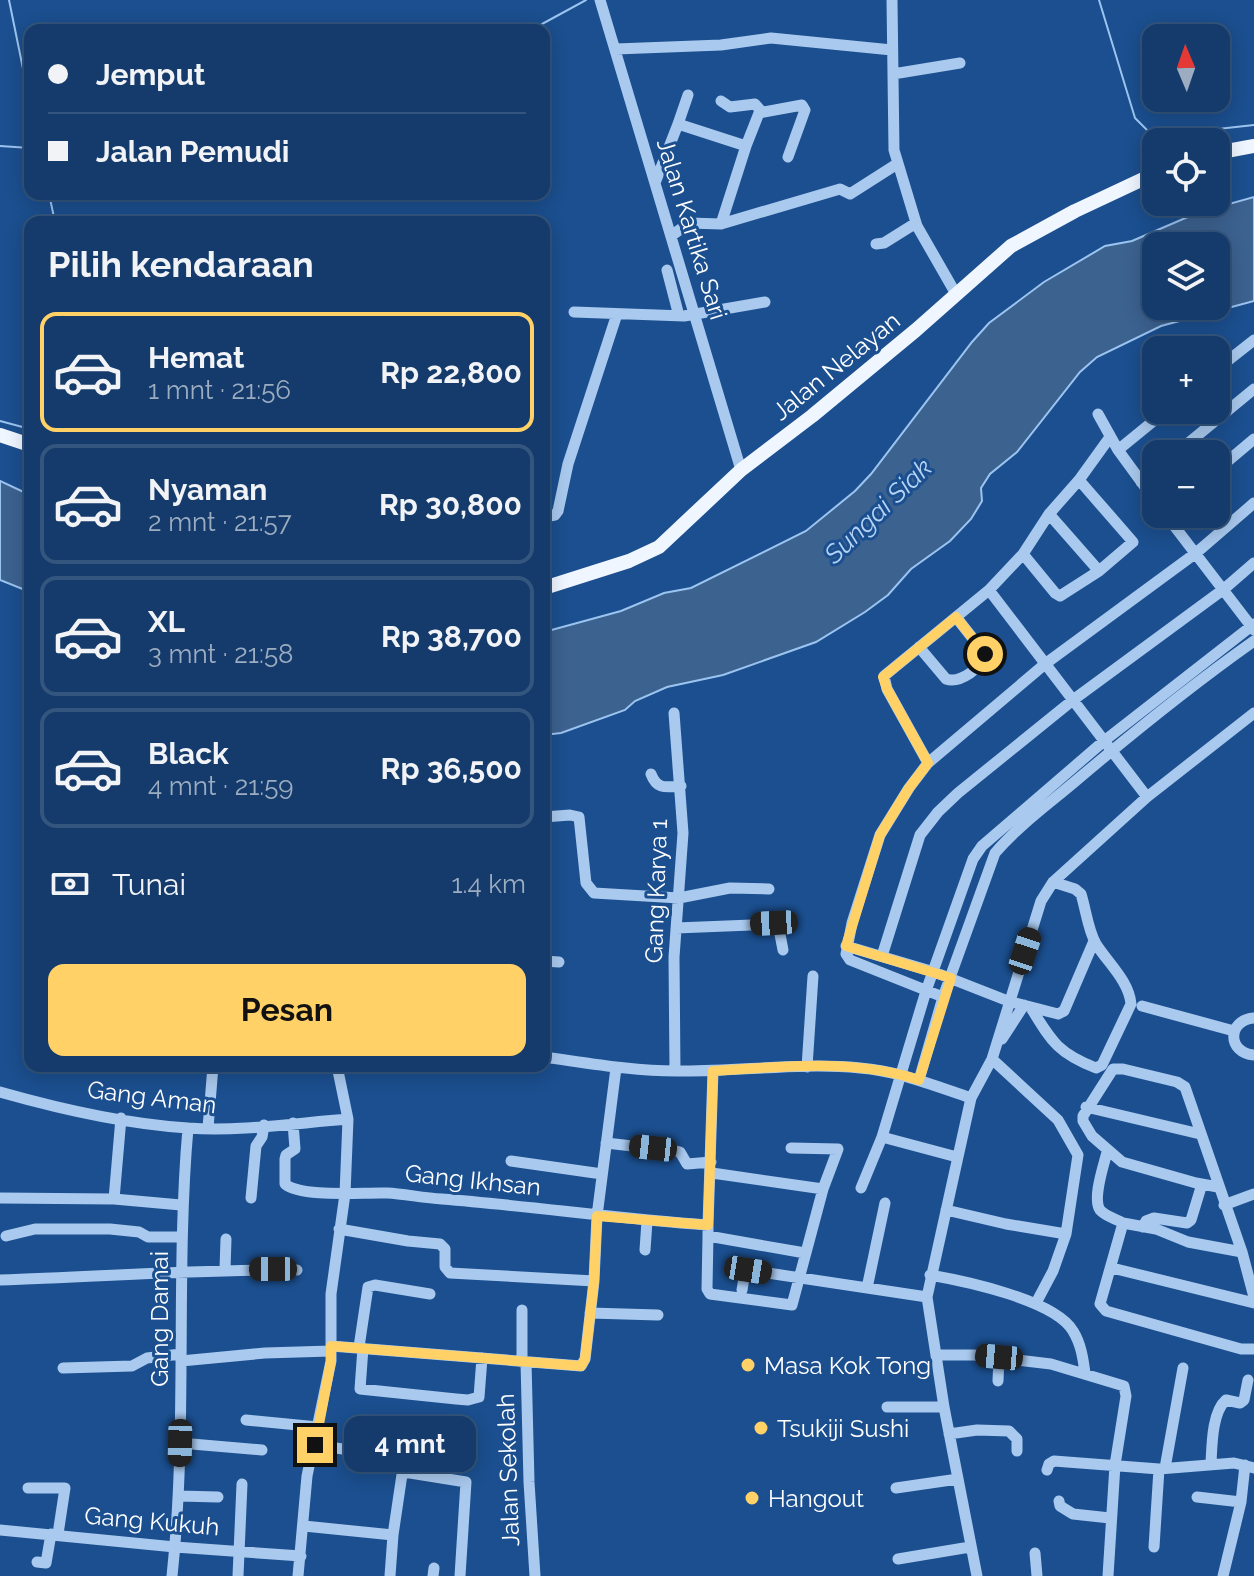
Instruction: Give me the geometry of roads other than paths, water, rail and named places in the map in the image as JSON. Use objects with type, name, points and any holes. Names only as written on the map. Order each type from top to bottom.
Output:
[{"type":"main road","points":[[1230,150],[1254,146]]},
{"type":"main road","name":"Jalan Nelayan","points":[[550,586],[629,561],[659,547],[741,470],[812,416],[1011,246],[1142,180]]},
{"type":"main road","points":[[0,435],[24,443]]},
{"type":"street","points":[[892,0],[892,136],[897,164],[916,223],[956,294]]},
{"type":"street","name":"Jalan Kartika Sari","points":[[602,1],[671,236],[687,315],[741,470]]},
{"type":"street","points":[[616,49],[721,45],[771,38],[892,50]]},
{"type":"street","points":[[893,74],[960,63]]},
{"type":"street","points":[[655,183],[688,95]]},
{"type":"street","points":[[721,101],[730,107],[755,104],[762,112]]},
{"type":"street","points":[[762,112],[804,106],[788,157]]},
{"type":"street","points":[[721,224],[746,146],[762,112]]},
{"type":"street","points":[[678,124],[746,146]]},
{"type":"street","points":[[671,236],[689,223],[721,224],[840,189],[850,194],[897,164]]},
{"type":"street","points":[[876,244],[884,243],[916,223]]},
{"type":"street","points":[[667,270],[687,315]]},
{"type":"street","points":[[574,312],[687,315],[765,302]]},
{"type":"street","points":[[550,516],[558,511],[568,464],[617,314]]},
{"type":"street","points":[[1230,359],[1254,340]]},
{"type":"street","points":[[1192,440],[1254,389]]},
{"type":"street","points":[[1098,414],[1141,482]]},
{"type":"street","points":[[1118,450],[1150,424]]},
{"type":"street","points":[[928,763],[883,677],[989,590],[1023,554],[1049,514],[1079,480],[1110,437]]},
{"type":"street","points":[[1230,459],[1254,439]]},
{"type":"street","points":[[1023,554],[1060,596],[1099,571],[1133,542],[1079,480]]},
{"type":"street","points":[[943,997],[850,960],[846,954],[880,835],[909,788],[928,763],[1045,664],[1196,553],[1254,503]]},
{"type":"street","points":[[1049,514],[1099,571]]},
{"type":"street","points":[[861,1188],[882,1137],[926,991],[973,859],[982,846],[1104,741],[1253,627],[1176,528]]},
{"type":"street","points":[[882,956],[920,835],[938,812],[1073,700],[1224,589],[1254,563]]},
{"type":"street","points":[[989,590],[1147,797]]},
{"type":"street","points":[[919,647],[950,681],[958,681],[983,662],[985,654],[956,617]]},
{"type":"street","points":[[919,1080],[943,997],[995,853],[1112,751],[1204,676],[1254,641]]},
{"type":"street","name":"Gang Karya 1","points":[[674,713],[683,833],[676,928],[675,1071]]},
{"type":"street","points":[[977,1576],[944,1407],[927,1297],[971,1098],[997,1046],[1008,1001],[1041,901],[1053,882],[1147,797],[1254,713]]},
{"type":"street","points":[[651,774],[659,786],[681,786]]},
{"type":"street","points":[[550,817],[579,817],[586,883],[590,891],[679,898],[730,888],[769,889]]},
{"type":"street","points":[[982,846],[995,853]]},
{"type":"street","points":[[1028,1007],[1055,1045],[1073,1059],[1100,1068],[1131,1004],[1130,993],[1094,941],[1079,892],[1053,882]]},
{"type":"street","points":[[676,928],[778,924],[783,950]]},
{"type":"street","points":[[846,946],[934,972],[1008,1001],[1058,1014],[1064,1011],[1094,941]]},
{"type":"street","points":[[550,961],[559,962]]},
{"type":"street","points":[[807,1067],[813,976]]},
{"type":"street","points":[[1142,1006],[1234,1031]]},
{"type":"street","points":[[997,1046],[1028,1007]]},
{"type":"street","points":[[1254,1018],[1242,1021],[1234,1031],[1233,1040],[1244,1054],[1254,1055]]},
{"type":"street","points":[[908,1052],[926,1058]]},
{"type":"street","points":[[550,1058],[616,1068],[675,1071],[860,1068],[901,1074],[971,1098]]},
{"type":"street","points":[[992,1059],[1058,1120],[1076,1149],[1078,1160],[1066,1234],[1053,1271],[1036,1303]]},
{"type":"street","points":[[63,1368],[132,1366],[147,1358],[361,1347],[581,1366],[585,1359],[594,1281],[597,1216],[616,1068]]},
{"type":"street","points":[[1112,1268],[1254,1300],[1242,1252],[1185,1087],[1177,1082],[1113,1069],[1086,1107],[1083,1121],[1092,1136],[1122,1162],[1218,1187]]},
{"type":"street","points":[[713,1071],[707,1289],[710,1294],[790,1306],[823,1189],[838,1150],[791,1148]]},
{"type":"street","points":[[208,1128],[213,1072]]},
{"type":"street","points":[[298,1576],[307,1476],[331,1348],[331,1294],[345,1194],[348,1119],[338,1072]]},
{"type":"street","name":"Gang Aman","points":[[0,1092],[38,1103],[188,1128],[348,1119]]},
{"type":"street","points":[[1086,1107],[1200,1134]]},
{"type":"street","points":[[114,1199],[121,1118]]},
{"type":"street","name":"Gang Ikhsan","points":[[293,1123],[295,1149],[286,1155],[285,1184],[293,1189],[494,1202],[647,1221],[708,1230],[805,1253]]},
{"type":"street","points":[[251,1198],[256,1146],[262,1137],[264,1125]]},
{"type":"street","name":"Gang Damai","points":[[172,1576],[179,1496],[181,1205],[188,1128]]},
{"type":"street","points":[[882,1137],[957,1157]]},
{"type":"street","points":[[606,1143],[676,1151],[680,1152],[687,1164],[823,1189]]},
{"type":"street","points":[[1107,1152],[1100,1178],[1098,1205],[1101,1212],[1123,1223],[1169,1233],[1188,1242],[1242,1252]]},
{"type":"street","points":[[511,1161],[602,1174]]},
{"type":"street","points":[[1143,1227],[1146,1221],[1154,1218],[1187,1223],[1191,1220],[1202,1184]]},
{"type":"street","points":[[1224,1205],[1254,1194]]},
{"type":"street","points":[[0,1198],[114,1199],[181,1205]]},
{"type":"street","points":[[867,1288],[885,1203]]},
{"type":"street","points":[[946,1210],[1066,1234]]},
{"type":"street","points":[[645,1250],[647,1221]]},
{"type":"street","points":[[1123,1223],[1112,1268],[1100,1298],[1102,1309],[1241,1349],[1254,1349]]},
{"type":"street","points":[[6,1236],[35,1229],[110,1229],[139,1232],[148,1237],[181,1237]]},
{"type":"street","points":[[339,1229],[440,1244],[445,1249],[446,1270],[450,1273],[594,1281]]},
{"type":"street","points":[[225,1269],[226,1239]]},
{"type":"street","points":[[0,1280],[225,1269],[297,1270]]},
{"type":"street","points":[[742,1290],[747,1270],[927,1297]]},
{"type":"street","points":[[930,1275],[956,1279],[1036,1303],[1072,1329],[1083,1353],[1085,1373]]},
{"type":"street","points":[[430,1294],[375,1285],[368,1287],[360,1389],[456,1399],[479,1397],[482,1358]]},
{"type":"street","name":"Jalan Sekolah","points":[[522,1310],[535,1576]]},
{"type":"street","points":[[590,1313],[658,1315]]},
{"type":"street","points":[[937,1355],[999,1357],[1051,1364],[1124,1386],[1126,1396],[1110,1518],[1108,1576]]},
{"type":"street","points":[[998,1381],[999,1357]]},
{"type":"street","points":[[1154,1547],[1162,1468],[1183,1368]]},
{"type":"street","points":[[1211,1463],[1221,1405],[1226,1400],[1240,1403],[1244,1400],[1248,1380]]},
{"type":"street","points":[[887,1407],[944,1407]]},
{"type":"street","points":[[246,1420],[318,1427]]},
{"type":"street","points":[[949,1434],[977,1430],[1009,1431],[1017,1439],[1017,1451]]},
{"type":"street","points":[[180,1443],[262,1450]]},
{"type":"street","points":[[315,1445],[398,1457],[404,1461],[390,1576]]},
{"type":"street","points":[[1047,1470],[1054,1461],[1162,1468],[1211,1463],[1250,1466],[1223,1576]]},
{"type":"street","points":[[404,1472],[466,1482],[460,1576]]},
{"type":"street","points":[[896,1488],[958,1479]]},
{"type":"street","points":[[238,1576],[242,1484]]},
{"type":"street","points":[[28,1488],[65,1488],[46,1563],[37,1562]]},
{"type":"street","points":[[179,1496],[218,1497]]},
{"type":"street","points":[[1197,1497],[1241,1502]]},
{"type":"street","points":[[1059,1501],[1066,1512],[1110,1518]]},
{"type":"street","points":[[304,1526],[393,1535]]},
{"type":"street","name":"Gang Kukuh","points":[[0,1530],[301,1556]]},
{"type":"street","points":[[898,1559],[970,1547]]},
{"type":"street","points":[[1035,1553],[1037,1576]]},
{"type":"water","points":[[1254,197],[1254,301],[1230,307],[1230,232],[1153,232],[1190,216],[1230,216],[1230,204]]},
{"type":"water","name":"Sungai Siak","points":[[1142,237],[1142,320],[1183,320],[1161,326],[1097,357],[1080,372],[1017,452],[990,474],[981,488],[982,501],[971,519],[950,541],[911,569],[888,595],[816,642],[723,675],[667,687],[635,701],[625,710],[550,734],[550,630],[621,611],[664,593],[691,588],[806,531],[871,474],[989,323],[1044,282],[1105,246]]},
{"type":"water","points":[[0,481],[24,492],[24,590],[0,580]]},
{"type":"waterway","points":[[9,0],[24,74]]},
{"type":"waterway","points":[[542,24],[586,0]]},
{"type":"waterway","points":[[1099,0],[1135,118],[1148,131],[1163,135],[1254,125]]},
{"type":"waterway","points":[[0,146],[24,148]]},
{"type":"waterway","points":[[50,200],[54,216]]},
{"type":"waterway","points":[[0,421],[24,427]]},
{"type":"place","name":"Masa Kok Tong","points":[[748,1365]]},
{"type":"place","name":"Tsukiji Sushi","points":[[761,1428]]},
{"type":"place","name":"Hangout","points":[[752,1498]]}]
